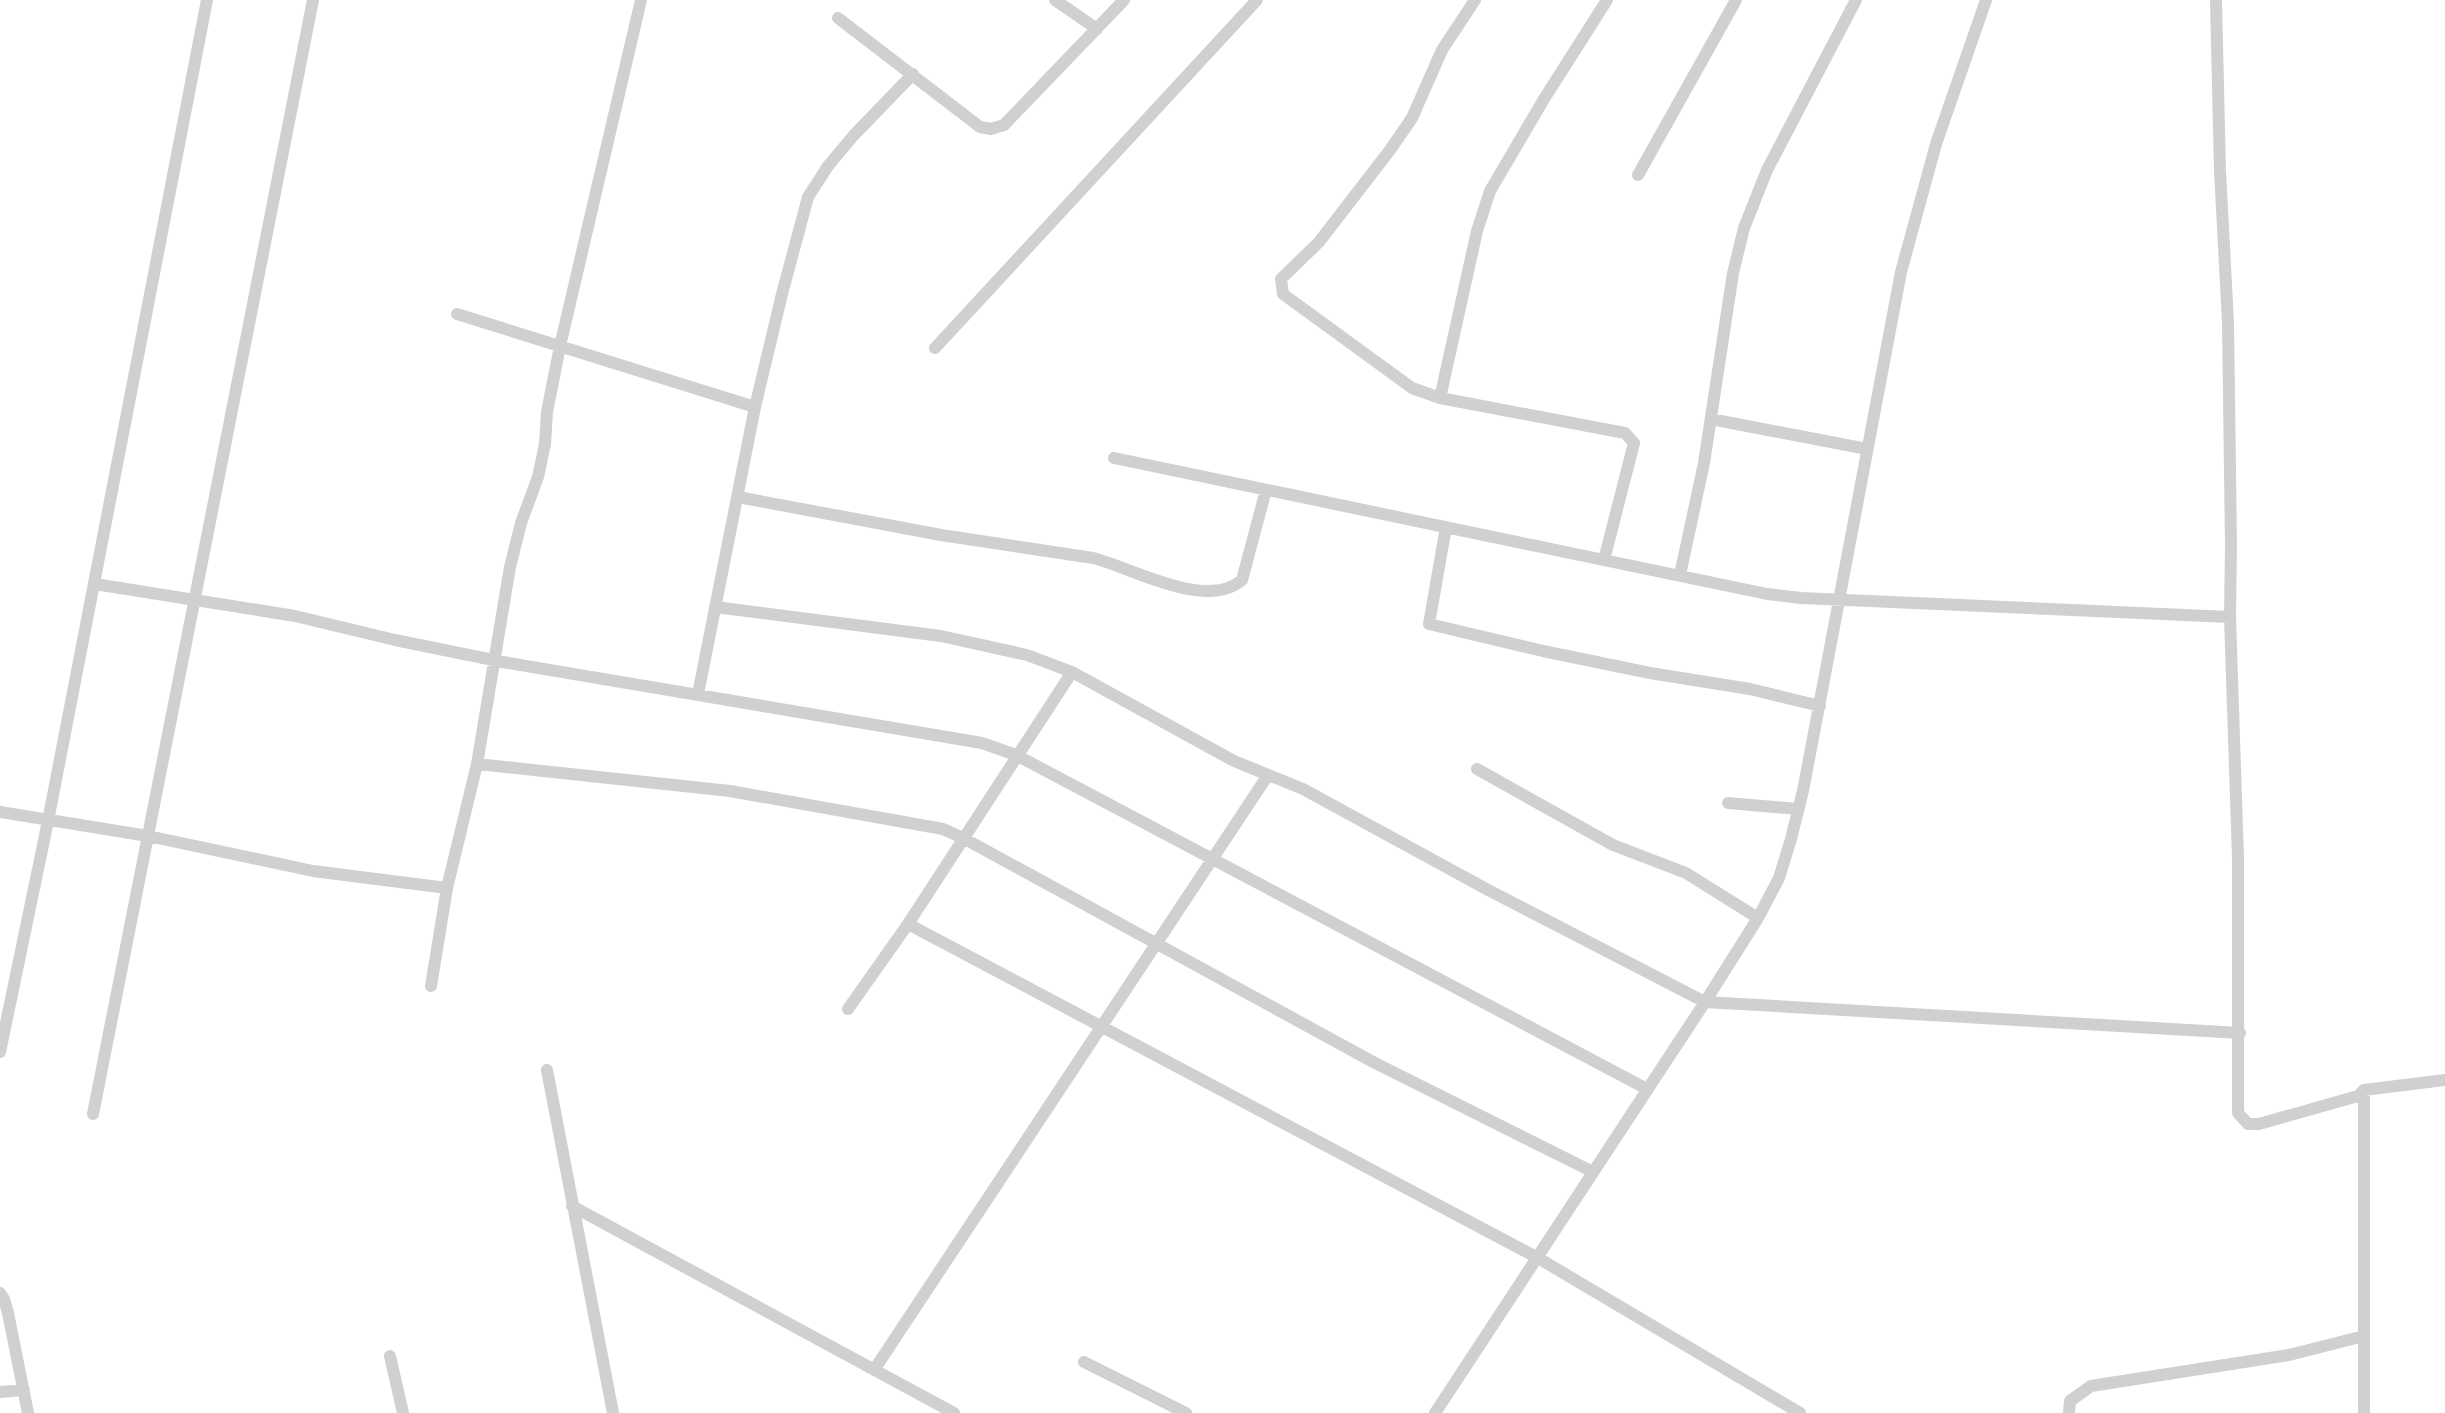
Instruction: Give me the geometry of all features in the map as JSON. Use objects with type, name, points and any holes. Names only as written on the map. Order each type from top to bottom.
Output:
[{"type":"street","points":[[0,1049],[48,821],[206,0]]},
{"type":"street","points":[[93,1114],[313,0]]},
{"type":"street","points":[[431,986],[447,888],[477,764],[510,567],[521,523],[538,477],[560,346],[640,0]]},
{"type":"street","points":[[1055,0],[1097,30]]},
{"type":"street","points":[[838,18],[980,127],[991,129],[1004,125],[1124,0]]},
{"type":"street","points":[[935,348],[1257,0]]},
{"type":"street","points":[[1475,0],[1442,50],[1412,118],[1319,242],[1281,279],[1283,294],[1412,388],[1440,398],[1626,433],[1634,443],[1604,559]]},
{"type":"street","points":[[1440,398],[1477,232],[1490,191],[1607,0]]},
{"type":"street","points":[[1638,175],[1736,0]]},
{"type":"street","points":[[1680,575],[1704,463],[1733,273],[1744,228],[1767,170],[1857,0]]},
{"type":"street","points":[[1435,1413],[1705,1002],[1758,918],[1779,878],[1798,809],[1820,706],[1901,272],[1936,144],[1986,0]]},
{"type":"street","points":[[2216,0],[2220,171],[2228,336],[2230,617],[2238,859],[2238,1113],[2248,1124],[2259,1124],[2358,1096],[2364,1090],[2445,1080]]},
{"type":"street","points":[[698,694],[755,407],[808,197],[828,166],[854,135],[913,75]]},
{"type":"street","points":[[457,314],[755,407]]},
{"type":"street","points":[[1711,419],[1867,449]]},
{"type":"street","points":[[1114,458],[1767,594],[2230,617]]},
{"type":"street","points":[[738,497],[941,535],[1093,558],[1179,587],[1207,591],[1231,589],[1242,580],[1266,490]]},
{"type":"street","points":[[1446,527],[1429,624],[1650,673],[1750,689],[1820,706]]},
{"type":"street","points":[[94,584],[295,616],[394,640],[496,660],[982,743],[1016,755],[1647,1089]]},
{"type":"street","points":[[715,607],[942,636],[1027,655],[1072,672],[1234,761],[1303,789],[1490,891],[1705,1002],[2240,1033]]},
{"type":"street","points":[[848,1009],[908,924],[1072,672]]},
{"type":"street","points":[[477,764],[730,791],[943,830],[963,838],[1375,1063],[1593,1172]]},
{"type":"street","points":[[1477,769],[1613,845],[1686,873],[1758,918]]},
{"type":"street","points":[[874,1370],[1268,775]]},
{"type":"street","points":[[1728,803],[1798,809]]},
{"type":"street","points":[[0,812],[148,836],[313,871],[447,888]]},
{"type":"street","points":[[908,924],[1538,1258],[1800,1413]]},
{"type":"street","points":[[547,1070],[612,1413]]},
{"type":"street","points":[[2364,1090],[2364,1413]]},
{"type":"street","points":[[572,1206],[954,1413]]},
{"type":"street","points":[[0,1293],[5,1299],[28,1413]]},
{"type":"street","points":[[2069,1413],[2070,1401],[2091,1387],[2289,1355],[2364,1336]]},
{"type":"street","points":[[390,1356],[403,1413]]},
{"type":"street","points":[[1084,1362],[1186,1413]]},
{"type":"street","points":[[0,1392],[24,1390]]}]
